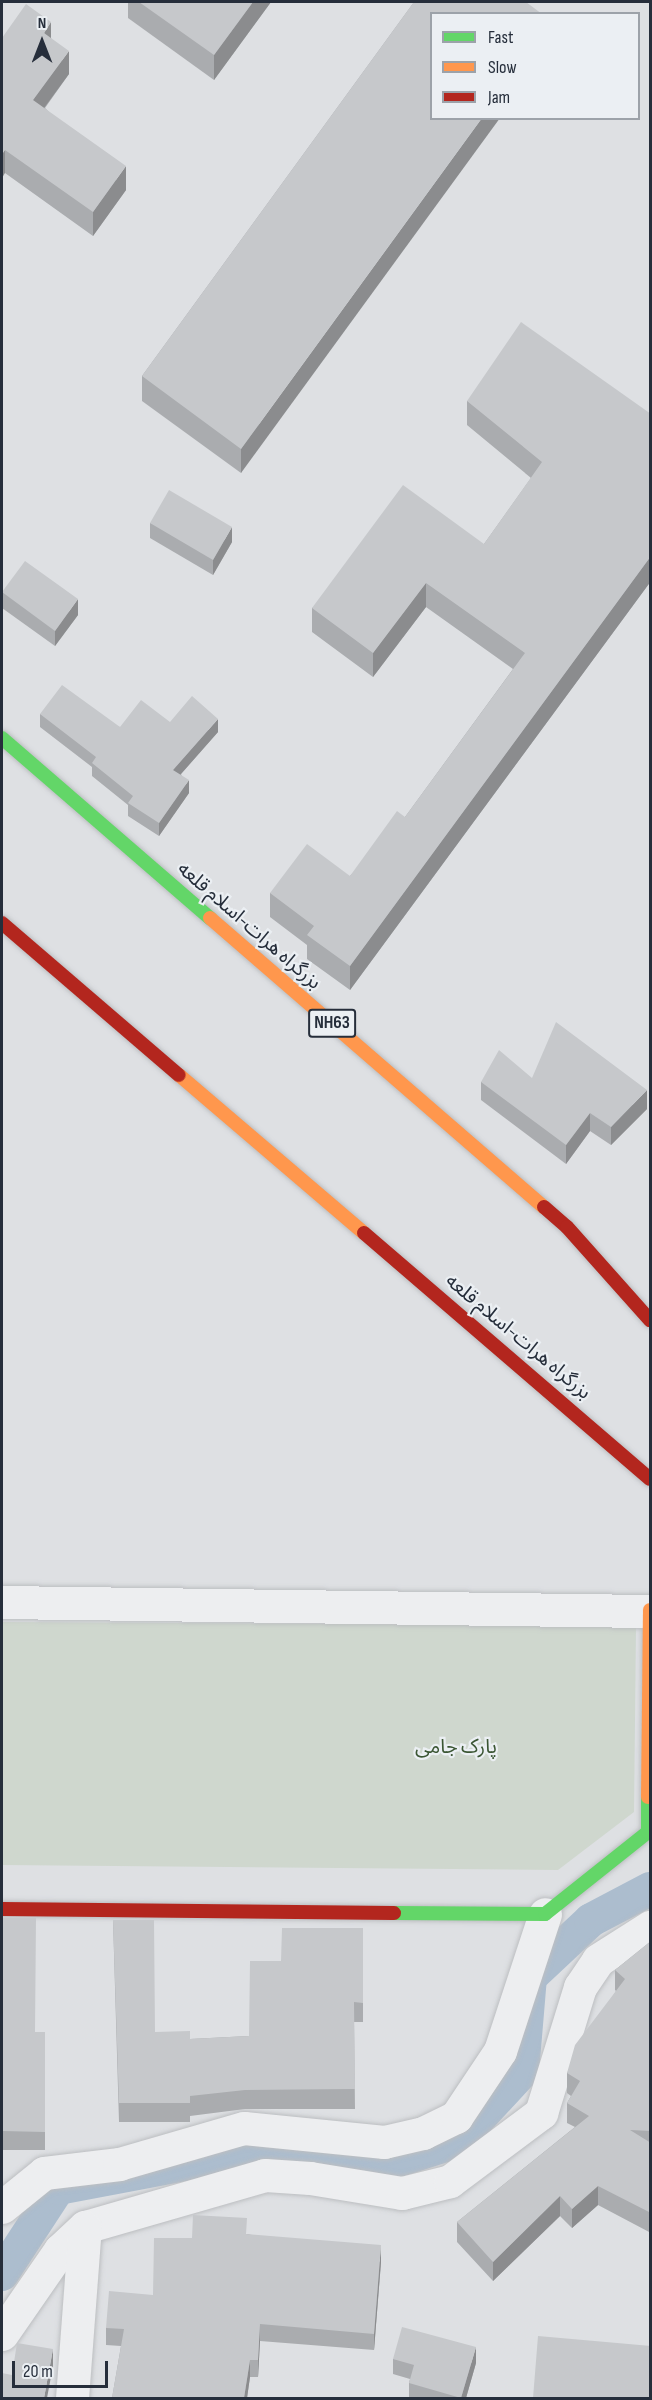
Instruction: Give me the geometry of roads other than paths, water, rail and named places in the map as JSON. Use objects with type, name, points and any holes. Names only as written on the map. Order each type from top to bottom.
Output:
[{"type":"main road","name":"بزرگراه هرات-اسلام قلعه","points":[[2,738],[567,1227],[651,1320]]},
{"type":"main road","name":"بزرگراه هرات-اسلام قلعه","points":[[2,923],[651,1479]]},
{"type":"main road","points":[[2,1909],[545,1914],[648,1832],[650,1610]]},
{"type":"street","points":[[2,1602],[650,1610]]},
{"type":"street","points":[[2,2207],[44,2173],[119,2164],[244,2128],[384,2142],[423,2133],[456,2117],[500,2051],[545,1914]]},
{"type":"street","points":[[2,2334],[60,2250],[85,2227],[265,2175],[310,2178],[402,2193],[450,2181],[541,2113],[580,1987],[598,1960],[651,1928]]},
{"type":"street","points":[[72,2398],[85,2227]]},
{"type":"waterway","points":[[2,2274],[58,2188],[260,2150],[377,2167],[458,2141],[522,2072],[530,1977],[591,1920],[650,1889]]},
{"type":"park label","name":"پارک جامی","points":[[456,1747]]}]
